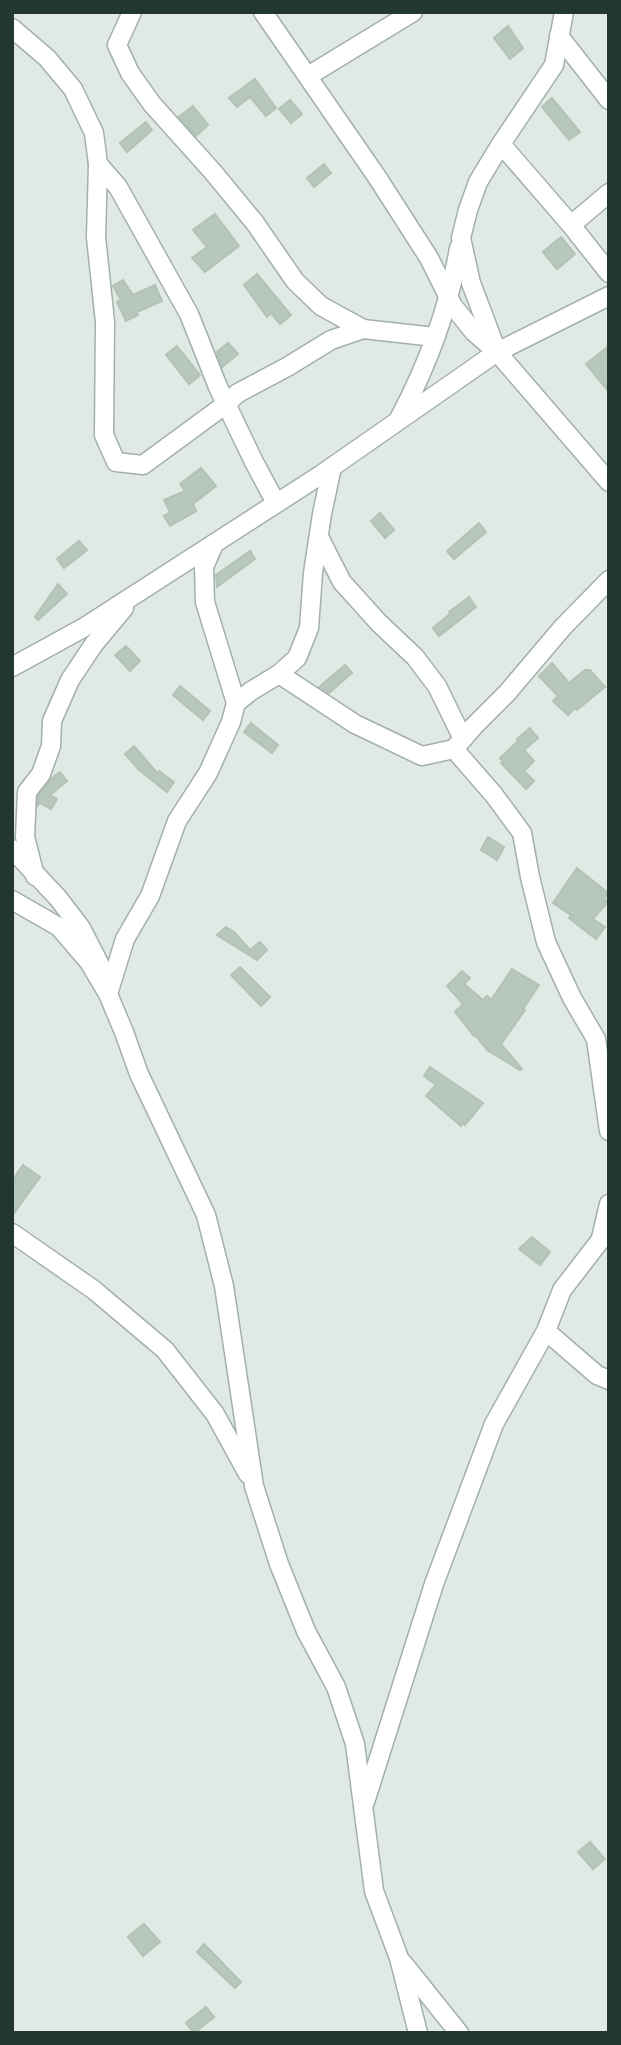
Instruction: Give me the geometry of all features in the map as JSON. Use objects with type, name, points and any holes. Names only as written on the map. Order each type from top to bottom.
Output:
[{"type":"street","points":[[132,12],[117,45],[130,73],[152,104],[255,223],[295,281],[321,306],[363,329],[435,337]]},
{"type":"street","points":[[263,12],[377,177],[429,258],[453,306],[474,332],[497,352],[609,482]]},
{"type":"street","points":[[308,76],[413,12]]},
{"type":"street","points":[[398,421],[416,386],[449,298],[468,210],[478,182],[554,65],[564,12]]},
{"type":"street","points":[[12,28],[47,58],[74,89],[94,133],[98,164],[96,237],[106,322],[104,435],[116,462],[143,465],[238,393],[331,340],[363,329]]},
{"type":"street","points":[[559,36],[609,100]]},
{"type":"street","points":[[501,144],[609,273]]},
{"type":"street","points":[[98,164],[118,187],[189,314],[226,404],[276,503]]},
{"type":"street","points":[[571,225],[609,193]]},
{"type":"street","points":[[461,238],[471,283],[497,352]]},
{"type":"street","points":[[12,667],[83,628],[214,544],[332,467],[497,352],[609,296]]},
{"type":"street","points":[[236,703],[297,659],[309,628],[313,573],[332,467]]},
{"type":"street","points":[[319,537],[342,582],[415,657],[437,686],[459,744],[522,833],[546,942],[572,998],[596,1039],[609,1130]]},
{"type":"street","points":[[108,994],[125,939],[150,896],[177,821],[208,773],[231,722],[236,703],[205,602],[204,567],[214,544]]},
{"type":"street","points":[[279,674],[355,724],[422,756],[459,744],[507,693],[563,626],[609,580]]},
{"type":"street","points":[[35,876],[25,837],[27,792],[41,774],[51,746],[52,721],[70,680],[94,644],[133,596]]},
{"type":"street","points":[[12,849],[58,898],[81,928],[99,959],[108,994],[139,1074],[206,1214],[225,1286],[254,1486],[279,1564],[301,1620],[336,1686],[355,1744],[374,1891],[399,1958],[418,2033]]},
{"type":"street","points":[[12,900],[59,927],[89,962],[108,994]]},
{"type":"street","points":[[364,1806],[434,1584],[494,1424],[546,1331],[562,1290],[605,1235],[609,1204]]},
{"type":"street","points":[[12,1233],[94,1290],[165,1350],[215,1414],[254,1486]]},
{"type":"street","points":[[546,1331],[597,1375],[609,1380]]},
{"type":"street","points":[[399,1958],[459,2033]]},
{"type":"building","points":[[508,26],[523,48],[510,59],[494,38]]},
{"type":"building","points":[[255,79],[276,108],[266,116],[250,97],[237,107],[229,98]]},
{"type":"building","points":[[552,98],[580,132],[569,140],[542,107]]},
{"type":"building","points":[[290,100],[302,114],[291,123],[279,109]]},
{"type":"building","points":[[193,106],[208,125],[196,136],[179,117]]},
{"type":"building","points":[[146,122],[152,130],[127,152],[120,143]]},
{"type":"building","points":[[324,164],[331,173],[314,187],[307,178]]},
{"type":"building","points":[[215,214],[239,246],[205,272],[192,258],[207,247],[193,230]]},
{"type":"building","points":[[561,237],[575,254],[557,269],[543,252]]},
{"type":"building","points":[[257,274],[291,315],[280,324],[271,313],[267,317],[244,285]]},
{"type":"building","points":[[123,280],[133,295],[155,285],[162,301],[137,312],[138,315],[126,321],[117,302],[121,300],[113,286]]},
{"type":"building","points":[[228,343],[238,354],[222,367],[217,352]]},
{"type":"building","points":[[177,346],[200,375],[189,384],[166,355]]},
{"type":"building","points":[[609,346],[609,392],[586,364]]},
{"type":"building","points":[[201,468],[216,486],[193,504],[196,511],[170,526],[164,516],[170,512],[164,500],[185,491],[180,484]]},
{"type":"building","points":[[380,513],[394,530],[385,538],[371,521]]},
{"type":"building","points":[[479,523],[486,532],[454,559],[447,551]]},
{"type":"building","points":[[79,541],[87,550],[64,568],[57,559]]},
{"type":"building","points":[[250,551],[255,559],[217,587],[216,575]]},
{"type":"building","points":[[58,584],[67,594],[38,620],[35,617]]},
{"type":"building","points":[[469,597],[476,607],[439,636],[433,628]]},
{"type":"building","points":[[126,646],[140,661],[130,671],[115,655]]},
{"type":"building","points":[[552,663],[569,683],[585,670],[590,670],[605,687],[568,715],[553,701],[558,696],[539,676]]},
{"type":"building","points":[[345,665],[352,673],[329,693],[319,687]]},
{"type":"building","points":[[180,686],[210,711],[203,720],[173,695]]},
{"type":"building","points":[[251,723],[278,745],[272,753],[244,732]]},
{"type":"building","points":[[530,728],[538,738],[524,750],[534,761],[524,771],[534,781],[526,789],[501,763],[503,762],[500,758]]},
{"type":"building","points":[[134,746],[157,773],[159,771],[174,782],[167,792],[139,770],[125,754]]},
{"type":"building","points":[[60,772],[67,781],[50,795],[57,799],[51,809],[40,803],[38,805],[38,796]]},
{"type":"building","points":[[488,837],[504,847],[497,860],[481,850]]},
{"type":"building","points":[[577,868],[608,893],[604,899],[608,902],[593,919],[605,927],[596,939],[569,918],[571,915],[553,903]]},
{"type":"building","points":[[226,927],[250,950],[260,942],[267,950],[257,960],[217,935]]},
{"type":"building","points":[[240,967],[270,997],[261,1006],[231,975]]},
{"type":"building","points":[[512,969],[539,985],[501,1044],[522,1069],[520,1070],[487,1050],[474,1036],[455,1012],[463,1004],[447,986],[462,971],[470,978],[464,984],[483,1000],[487,996],[491,1000]]},
{"type":"building","points":[[430,1067],[483,1103],[465,1125],[463,1123],[461,1126],[426,1096],[436,1085],[424,1076]]},
{"type":"building","points":[[23,1165],[40,1177],[12,1216],[12,1181]]},
{"type":"building","points":[[532,1237],[550,1252],[540,1265],[519,1249]]},
{"type":"building","points":[[590,1842],[605,1859],[593,1869],[578,1852]]},
{"type":"building","points":[[144,1924],[160,1942],[143,1956],[128,1937]]},
{"type":"building","points":[[204,1944],[241,1982],[235,1988],[197,1952]]},
{"type":"building","points":[[206,2007],[214,2017],[194,2033],[186,2023]]}]
